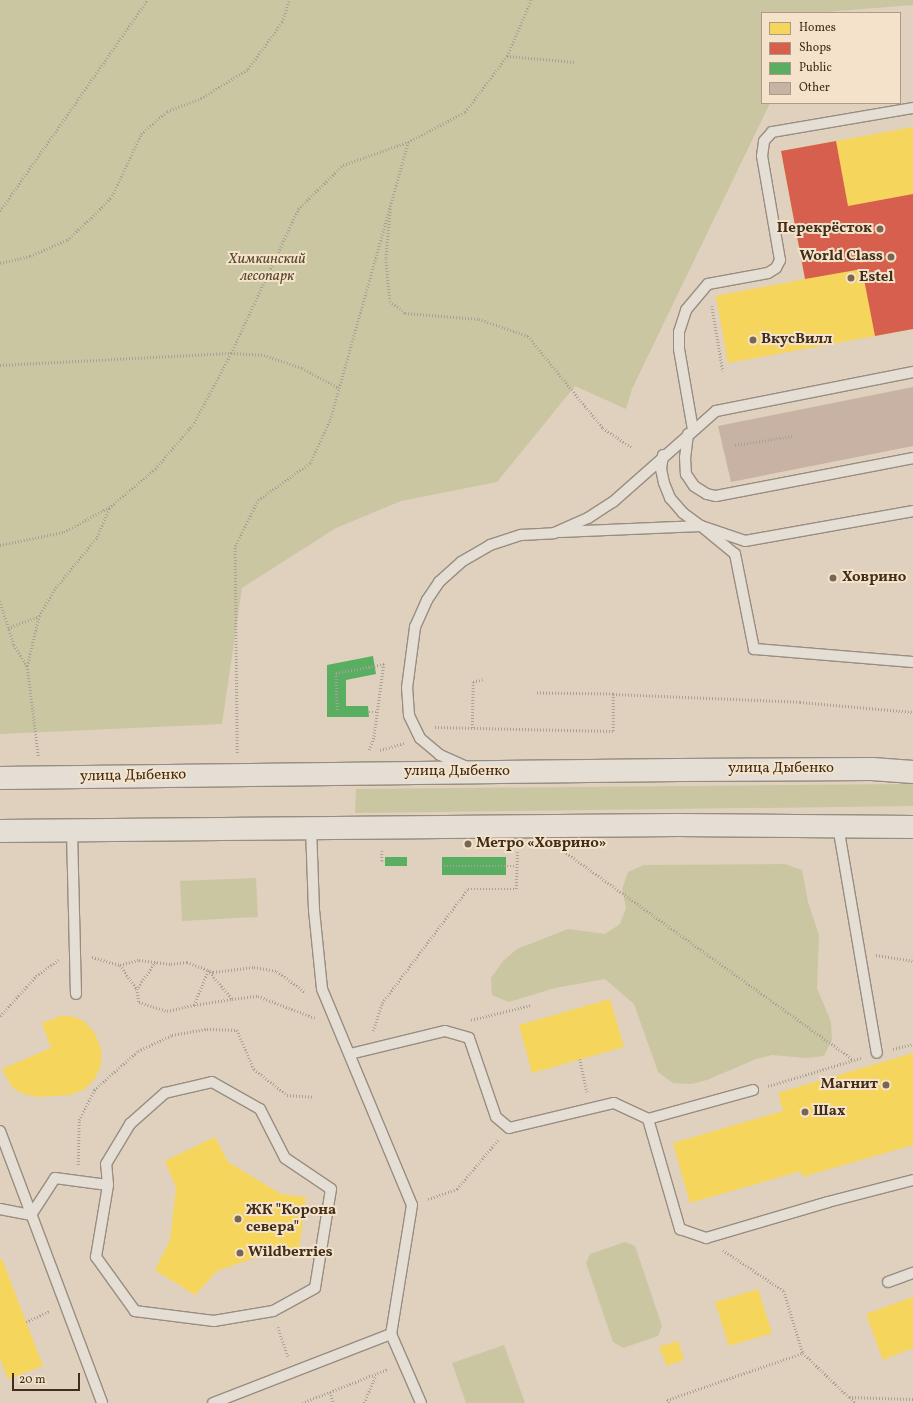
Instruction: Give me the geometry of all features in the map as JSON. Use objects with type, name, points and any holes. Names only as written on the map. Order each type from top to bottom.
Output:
[{"type":"main road","name":"улица Дыбенко","points":[[0,778],[872,769],[913,772]]},
{"type":"main road","points":[[0,831],[311,828],[913,827]]},
{"type":"lane","points":[[913,108],[772,132],[764,141],[762,156],[780,260],[776,268],[768,273],[708,284],[686,310],[679,332],[679,349],[691,432],[684,458],[686,474],[694,486],[707,494],[716,496],[913,458]]},
{"type":"lane","points":[[554,533],[588,518],[613,502],[663,455],[716,411],[913,372]]},
{"type":"lane","points":[[663,455],[661,469],[670,498],[683,513],[735,554],[754,649],[913,662]]},
{"type":"lane","points":[[477,772],[440,755],[420,738],[409,715],[407,688],[415,627],[427,600],[439,582],[461,562],[490,545],[521,535],[701,526],[745,541],[913,511]]},
{"type":"lane","points":[[838,826],[877,1053]]},
{"type":"lane","points":[[311,828],[314,910],[325,994],[412,1205],[391,1334],[421,1403]]},
{"type":"lane","points":[[72,831],[76,994]]},
{"type":"lane","points":[[350,1054],[445,1031],[469,1038],[496,1117],[509,1128],[614,1103],[648,1119],[753,1090]]},
{"type":"lane","points":[[212,1082],[260,1109],[285,1158],[332,1189],[315,1288],[273,1311],[214,1321],[135,1311],[96,1257],[108,1185],[106,1164],[130,1124],[165,1093],[212,1082]]},
{"type":"lane","points":[[648,1119],[680,1229],[706,1238],[828,1202],[913,1180]]},
{"type":"lane","points":[[0,1131],[102,1403]]},
{"type":"lane","points":[[31,1215],[55,1178],[108,1185]]},
{"type":"lane","points":[[0,1209],[31,1215]]},
{"type":"lane","points":[[888,1282],[913,1273]]},
{"type":"lane","points":[[213,1403],[391,1334]]},
{"type":"path","points":[[0,211],[147,0]]},
{"type":"path","points":[[0,263],[30,256],[67,240],[112,196],[141,134],[167,111],[198,100],[248,69],[282,22],[289,0]]},
{"type":"path","points":[[0,545],[64,532],[111,506],[155,469],[194,423],[231,353],[298,209],[343,165],[408,142],[465,112],[507,56],[531,0]]},
{"type":"path","points":[[507,56],[576,62]]},
{"type":"path","points":[[237,757],[235,546],[258,500],[310,464],[330,420],[408,142]]},
{"type":"path","points":[[392,198],[386,259],[390,301],[405,313],[479,319],[528,336],[603,428],[631,447]]},
{"type":"path","points":[[716,330],[724,371]]},
{"type":"path","points":[[0,365],[231,353],[264,355],[302,368],[339,388]]},
{"type":"path","points":[[735,445],[792,436]]},
{"type":"path","points":[[38,760],[27,666],[40,616],[54,590],[97,536],[111,506]]},
{"type":"path","points":[[0,602],[14,645],[27,666]]},
{"type":"path","points":[[8,628],[40,616]]},
{"type":"path","points":[[337,710],[336,673],[384,664],[374,738],[368,752]]},
{"type":"path","points":[[472,728],[473,682],[483,679]]},
{"type":"path","points":[[536,693],[613,694],[800,702],[913,712]]},
{"type":"path","points":[[361,753],[420,738],[434,727],[613,730],[613,694]]},
{"type":"path","points":[[369,712],[377,712]]},
{"type":"path","points":[[382,851],[382,861],[385,861]]},
{"type":"path","points":[[564,851],[854,1060]]},
{"type":"path","points":[[367,1049],[382,1002],[468,889],[516,889],[517,852]]},
{"type":"path","points":[[444,866],[516,866]]},
{"type":"path","points":[[0,1016],[36,976],[64,955],[75,953],[120,965],[139,960],[171,964],[187,962],[208,970],[228,972],[254,967],[277,971],[306,993],[325,994]]},
{"type":"path","points":[[859,953],[913,961]]},
{"type":"path","points":[[137,990],[156,962]]},
{"type":"path","points":[[120,965],[137,990],[139,1002],[167,1011],[194,1005],[258,996],[338,1026]]},
{"type":"path","points":[[208,970],[232,999]]},
{"type":"path","points":[[194,1005],[208,970]]},
{"type":"path","points":[[445,1031],[464,1022],[530,1006]]},
{"type":"path","points":[[753,1090],[877,1053]]},
{"type":"path","points":[[580,1059],[591,1109]]},
{"type":"path","points":[[412,1205],[456,1190],[509,1128]]},
{"type":"path","points":[[706,1238],[784,1291],[803,1353],[856,1403]]},
{"type":"path","points":[[26,1322],[65,1305]]},
{"type":"path","points":[[273,1311],[294,1372]]},
{"type":"path","points":[[668,1403],[667,1400],[803,1353]]},
{"type":"path","points":[[302,1403],[404,1363]]},
{"type":"path","points":[[364,1403],[376,1374]]},
{"type":"path","points":[[330,1392],[334,1403]]},
{"type":"path","points":[[849,1397],[913,1399]]},
{"type":"green space","name":"Химкинский лесопарк","points":[[0,0],[913,0],[913,5],[826,12],[761,12],[761,104],[770,104],[632,389],[626,409],[575,386],[497,482],[401,501],[336,528],[242,588],[222,724],[0,734]]},
{"type":"green space","points":[[913,784],[913,806],[355,813],[356,789]]},
{"type":"green space","points":[[785,864],[802,870],[808,902],[819,935],[817,988],[831,1022],[832,1040],[824,1056],[806,1058],[772,1055],[756,1059],[707,1080],[691,1084],[673,1083],[658,1072],[634,1004],[605,979],[555,988],[509,1002],[492,995],[491,978],[503,961],[517,949],[568,929],[605,934],[620,924],[626,908],[622,889],[628,872],[644,865]]},
{"type":"green space","points":[[256,878],[258,917],[182,921],[180,881]]},
{"type":"green space","points":[[625,1242],[635,1246],[662,1326],[658,1336],[623,1348],[613,1342],[586,1263],[590,1254]]},
{"type":"green space","points":[[504,1345],[525,1403],[466,1403],[452,1363]]},
{"type":"building: Homes","points":[[913,127],[913,329],[728,363],[716,296],[805,279],[781,151]]},
{"type":"building: Homes","points":[[610,999],[624,1047],[532,1073],[519,1025]]},
{"type":"building: Homes","points":[[61,1016],[71,1016],[84,1021],[94,1032],[101,1049],[101,1065],[95,1079],[83,1090],[69,1095],[38,1097],[23,1094],[12,1087],[2,1069],[51,1048],[42,1023]]},
{"type":"building: Homes","points":[[913,1053],[913,1145],[802,1177],[801,1171],[690,1203],[673,1143],[783,1111],[778,1093]]},
{"type":"building: Homes","name":"ЖК \"Корона севера\"","points":[[215,1137],[228,1162],[281,1194],[306,1197],[298,1257],[269,1253],[217,1271],[195,1295],[155,1270],[170,1240],[176,1188],[165,1161]]},
{"type":"building: Homes","points":[[0,1259],[2,1259],[43,1366],[8,1379],[0,1359]]},
{"type":"building: Homes","points":[[758,1289],[772,1333],[729,1346],[715,1302]]},
{"type":"building: Homes","points":[[913,1297],[913,1348],[883,1360],[866,1314]]},
{"type":"building: Homes","points":[[678,1341],[684,1360],[667,1366],[659,1347]]},
{"type":"building: Shops","points":[[836,141],[848,206],[913,194],[913,329],[875,336],[862,269],[805,279],[781,151]]},
{"type":"building: Public","points":[[373,656],[376,674],[346,680],[346,706],[368,706],[369,717],[327,717],[327,665]]},
{"type":"building: Public","points":[[385,857],[407,857],[407,866],[385,866]]},
{"type":"building: Public","points":[[442,857],[506,857],[506,875],[442,875]]},
{"type":"building: Other","points":[[913,387],[913,446],[731,482],[718,426]]},
{"type":"place","name":"Перекрёсток","points":[[880,229]]},
{"type":"place","name":"World Class","points":[[891,257]]},
{"type":"place","name":"Estel","points":[[851,278]]},
{"type":"place","name":"ВкусВилл","points":[[753,340]]},
{"type":"place","name":"Ховрино","points":[[833,578]]},
{"type":"place","name":"Метро «Ховрино»","points":[[468,844]]},
{"type":"place","name":"Магнит","points":[[886,1085]]},
{"type":"place","name":"Шах","points":[[805,1112]]},
{"type":"place","name":"ЖК \"Корона севера\"","points":[[238,1219]]},
{"type":"place","name":"Wildberries","points":[[240,1253]]}]
